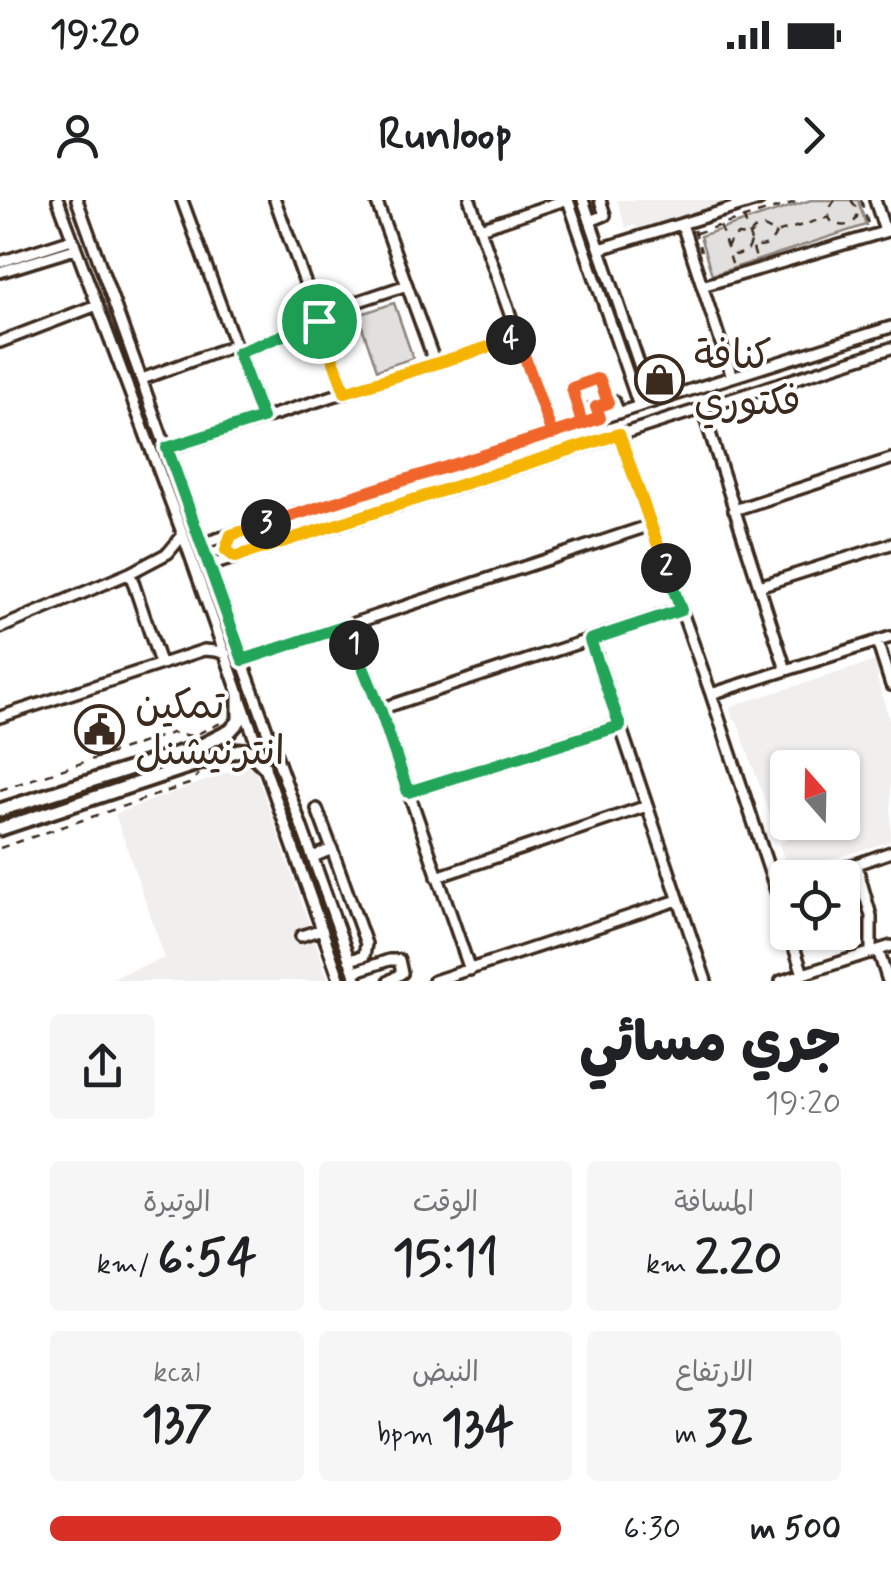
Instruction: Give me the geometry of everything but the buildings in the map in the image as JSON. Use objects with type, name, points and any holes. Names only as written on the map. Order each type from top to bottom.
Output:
[{"type":"main road","points":[[0,810],[189,750],[226,733],[240,721],[239,694]]},
{"type":"main road","points":[[0,829],[231,752],[240,746],[240,740],[238,735],[226,733]]},
{"type":"main road","points":[[231,752],[249,751],[264,766]]},
{"type":"street","points":[[58,200],[226,654],[340,981]]},
{"type":"street","points":[[78,200],[355,977],[389,960],[399,960],[402,973],[389,981]]},
{"type":"street","points":[[182,200],[262,418]]},
{"type":"street","points":[[275,200],[345,392]]},
{"type":"street","points":[[376,200],[436,364]]},
{"type":"street","points":[[470,200],[552,434]]},
{"type":"street","points":[[480,228],[567,200],[639,406]]},
{"type":"street","points":[[590,221],[604,216],[600,200]]},
{"type":"street","points":[[600,249],[759,200]]},
{"type":"street","points":[[702,286],[888,230],[875,200]]},
{"type":"street","points":[[573,213],[584,205],[652,402]]},
{"type":"street","points":[[682,224],[732,377]]},
{"type":"street","points":[[2,266],[73,244]]},
{"type":"street","points":[[142,380],[407,285]]},
{"type":"street","points":[[0,342],[98,305]]},
{"type":"street","points":[[201,544],[891,327]]},
{"type":"street","points":[[167,448],[518,338]]},
{"type":"street","points":[[209,566],[891,348]]},
{"type":"street","points":[[582,424],[572,388],[600,380],[608,403]]},
{"type":"street","points":[[579,413],[615,401],[619,412]]},
{"type":"street","points":[[596,407],[600,418]]},
{"type":"street","points":[[702,408],[786,670]]},
{"type":"street","points":[[619,434],[770,873]]},
{"type":"street","points":[[734,510],[891,459]]},
{"type":"street","points":[[243,660],[651,525]]},
{"type":"street","points":[[0,628],[130,573],[168,552],[183,535]]},
{"type":"street","points":[[231,535],[226,550],[235,557]]},
{"type":"street","points":[[759,586],[891,544]]},
{"type":"street","points":[[130,573],[160,663]]},
{"type":"street","points":[[380,709],[681,610]]},
{"type":"street","points":[[346,626],[380,709],[470,970]]},
{"type":"street","points":[[710,694],[891,637]]},
{"type":"street","points":[[590,640],[706,981]]},
{"type":"street","points":[[877,641],[891,685]]},
{"type":"street","points":[[0,717],[204,650],[226,654]]},
{"type":"street","points":[[408,792],[620,726]]},
{"type":"street","points":[[438,877],[646,806]]},
{"type":"street","points":[[317,809],[366,944],[364,956],[349,960]]},
{"type":"street","points":[[313,857],[332,850]]},
{"type":"street","points":[[860,863],[891,852]]},
{"type":"street","points":[[860,878],[871,916],[874,951],[888,981]]},
{"type":"street","points":[[434,981],[678,900]]},
{"type":"street","points":[[301,936],[322,929]]},
{"type":"street","points":[[781,981],[891,946]]},
{"type":"street","points":[[795,950],[803,974]]},
{"type":"path","points":[[705,264],[695,233],[802,200]]},
{"type":"path","points":[[835,200],[829,207],[829,217],[835,224],[848,226],[857,216],[851,200]]},
{"type":"path","points":[[856,206],[862,202],[870,228]]},
{"type":"path","points":[[751,243],[765,246],[776,233],[829,217]]},
{"type":"path","points":[[744,218],[758,264]]},
{"type":"path","points":[[720,226],[734,271],[746,268]]},
{"type":"path","points":[[749,236],[764,227],[776,233]]},
{"type":"path","points":[[727,248],[732,237],[749,236]]},
{"type":"path","points":[[727,248],[736,254],[747,252],[751,243]]},
{"type":"path","points":[[0,790],[172,734],[193,737],[238,715]]},
{"type":"path","points":[[0,848],[189,784],[204,768]]},
{"type":"shaded area","points":[[617,200],[732,200],[637,231],[635,225],[626,228]]},
{"type":"shaded area","points":[[811,200],[858,200],[866,225],[712,275],[700,236]]},
{"type":"shaded area","points":[[394,303],[413,358],[377,370],[358,315]]},
{"type":"shaded area","points":[[875,661],[879,663],[877,679],[891,725],[891,841],[829,860],[784,860],[779,843],[787,840],[860,840],[860,750],[770,750],[770,816],[730,709]]},
{"type":"shaded area","points":[[253,763],[329,981],[103,981],[165,958],[115,814]]},
{"type":"place","name":"كنافة فكتوري","points":[[659,380]]},
{"type":"place","name":"تمكين انترنیشنل","points":[[100,730]]},
{"type":"route","points":[[319,321],[238,353],[262,418],[167,448],[243,660],[346,626],[408,792],[620,726],[590,640],[681,610],[619,434],[235,557],[226,550],[231,535],[445,468],[552,434],[582,424],[571,390],[574,386],[598,379],[608,403],[596,407],[600,418],[582,424],[552,434],[518,338],[345,392],[319,321]]}]
